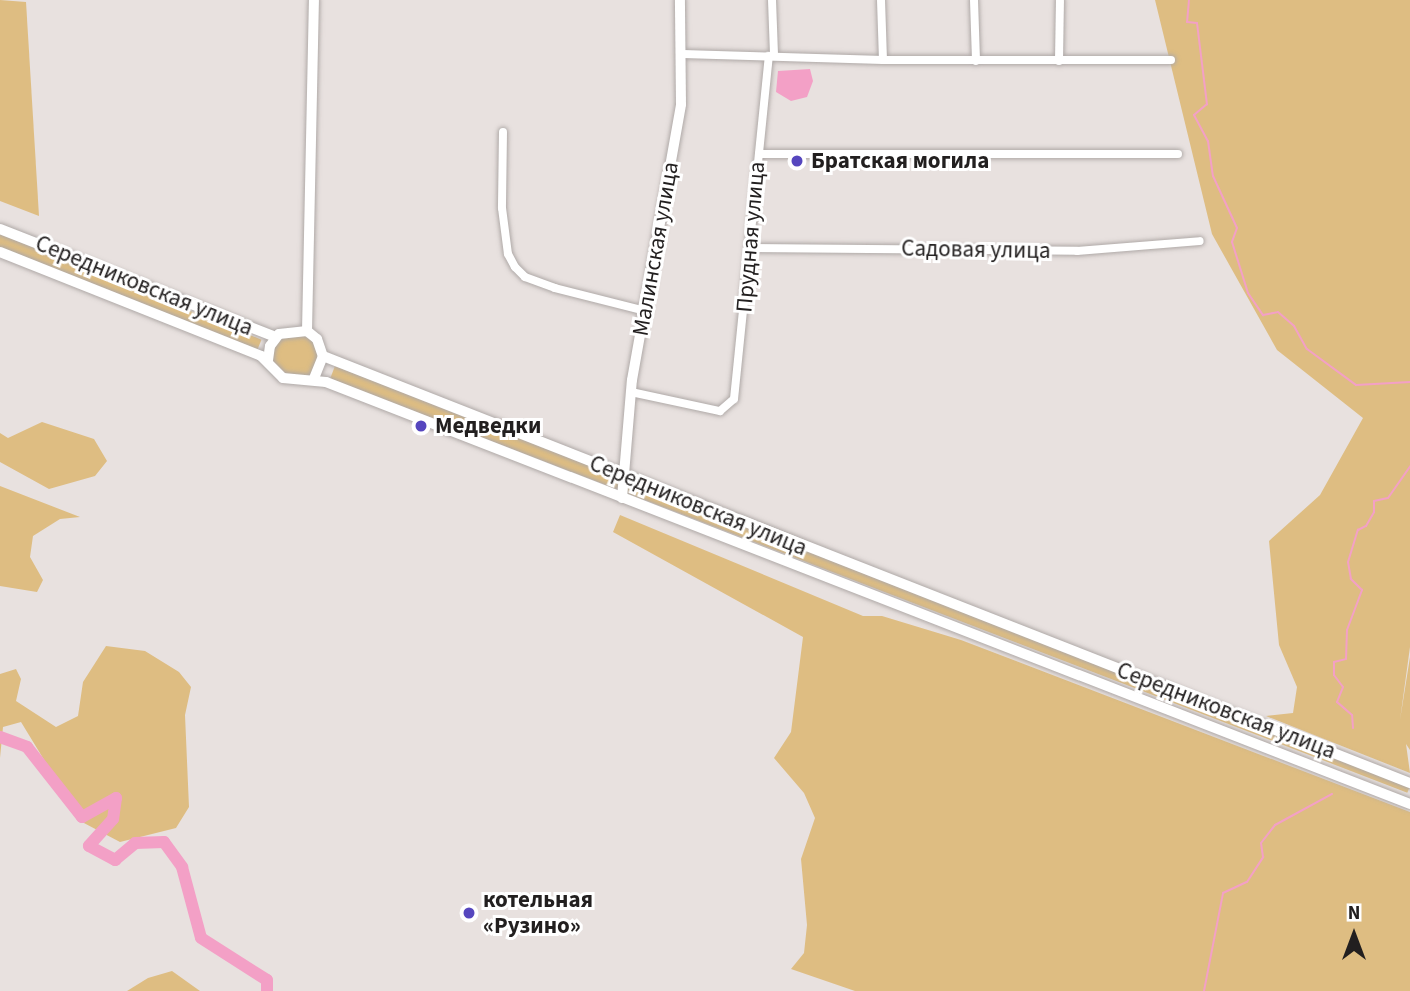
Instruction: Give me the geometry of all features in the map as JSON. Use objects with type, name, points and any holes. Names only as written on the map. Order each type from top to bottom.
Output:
[{"type":"street","points":[[314,0],[307,331],[317,339],[323,356],[314,378]]},
{"type":"street","name":"Малинская улица","points":[[621,498],[627,478],[631,392],[681,103],[683,54],[680,0]]},
{"type":"street","name":"Прудная улица","points":[[631,392],[720,411],[734,399],[758,154],[772,55],[772,0]]},
{"type":"street","points":[[881,0],[883,60]]},
{"type":"street","points":[[974,0],[976,61]]},
{"type":"street","points":[[1059,61],[1060,0]]},
{"type":"street","points":[[683,54],[883,60],[1171,60]]},
{"type":"street","points":[[503,132],[502,208],[508,254],[515,267],[525,277],[555,288],[646,311]]},
{"type":"street","points":[[758,154],[1178,154]]},
{"type":"street","name":"Середниковская улица","points":[[0,229],[276,337],[288,330],[307,331]]},
{"type":"street","name":"Садовая улица","points":[[750,248],[1077,251],[1200,241]]},
{"type":"street","name":"Середниковская улица","points":[[0,252],[268,360],[282,378],[295,382],[314,378],[1410,804]]},
{"type":"street","points":[[268,360],[276,337]]},
{"type":"street","name":"Середниковская улица","points":[[323,356],[627,478],[1410,783]]},
{"type":"street","points":[[1214,728],[1221,719],[1220,709]]},
{"type":"shaded area","points":[[0,0],[26,2],[39,216],[0,201]]},
{"type":"shaded area","points":[[1155,0],[1410,0],[1410,647],[1400,720],[1410,657],[1410,750],[1406,744],[1410,773],[1266,716],[1293,713],[1297,687],[1279,645],[1269,541],[1320,495],[1363,418],[1277,350],[1212,234]]},
{"type":"shaded area","points":[[810,69],[813,81],[807,97],[791,101],[776,92],[778,71]]},
{"type":"shaded area","points":[[0,234],[261,340],[256,353],[0,249]]},
{"type":"shaded area","points":[[286,333],[309,335],[320,354],[311,375],[292,380],[273,365],[272,351]]},
{"type":"shaded area","points":[[335,366],[1410,779],[1407,793],[330,379]]},
{"type":"shaded area","points":[[42,422],[94,439],[107,461],[95,476],[49,489],[0,462],[0,433],[8,438]]},
{"type":"shaded area","points":[[0,486],[80,517],[60,519],[33,536],[30,557],[43,580],[37,592],[0,586]]},
{"type":"shaded area","points":[[620,515],[863,616],[882,616],[961,640],[1410,812],[1410,991],[855,991],[791,969],[804,953],[807,925],[801,859],[815,818],[804,793],[774,758],[791,732],[803,637],[613,532]]},
{"type":"shaded area","points":[[106,646],[145,651],[179,672],[191,687],[185,715],[189,807],[176,828],[120,842],[82,822],[21,722],[3,727],[0,758],[0,674],[16,669],[21,679],[16,701],[56,727],[78,716],[83,682]]},
{"type":"shaded area","points":[[172,971],[200,991],[127,991],[148,978]]},
{"type":"waterway","points":[[1189,0],[1187,22],[1197,23],[1207,104],[1194,115],[1208,141],[1213,176],[1237,228],[1232,242],[1248,293],[1263,315],[1278,312],[1294,326],[1307,349],[1356,385],[1410,382]]},
{"type":"waterway","points":[[1353,728],[1352,715],[1337,702],[1343,687],[1334,675],[1334,662],[1346,659],[1347,630],[1362,590],[1351,579],[1348,562],[1358,530],[1366,526],[1374,512],[1374,501],[1388,498],[1410,466]]},
{"type":"waterway","points":[[0,737],[27,747],[82,817],[116,798],[113,819],[89,846],[115,860],[135,843],[164,842],[182,867],[201,938],[267,980],[267,991]]},
{"type":"waterway","points":[[1204,991],[1223,893],[1247,882],[1263,857],[1261,843],[1275,825],[1332,794]]},
{"type":"place","name":"Братская могила","points":[[797,161]]},
{"type":"place","name":"Медведки","points":[[421,426]]},
{"type":"place","name":"котельная «Рузино»","points":[[469,913]]}]
